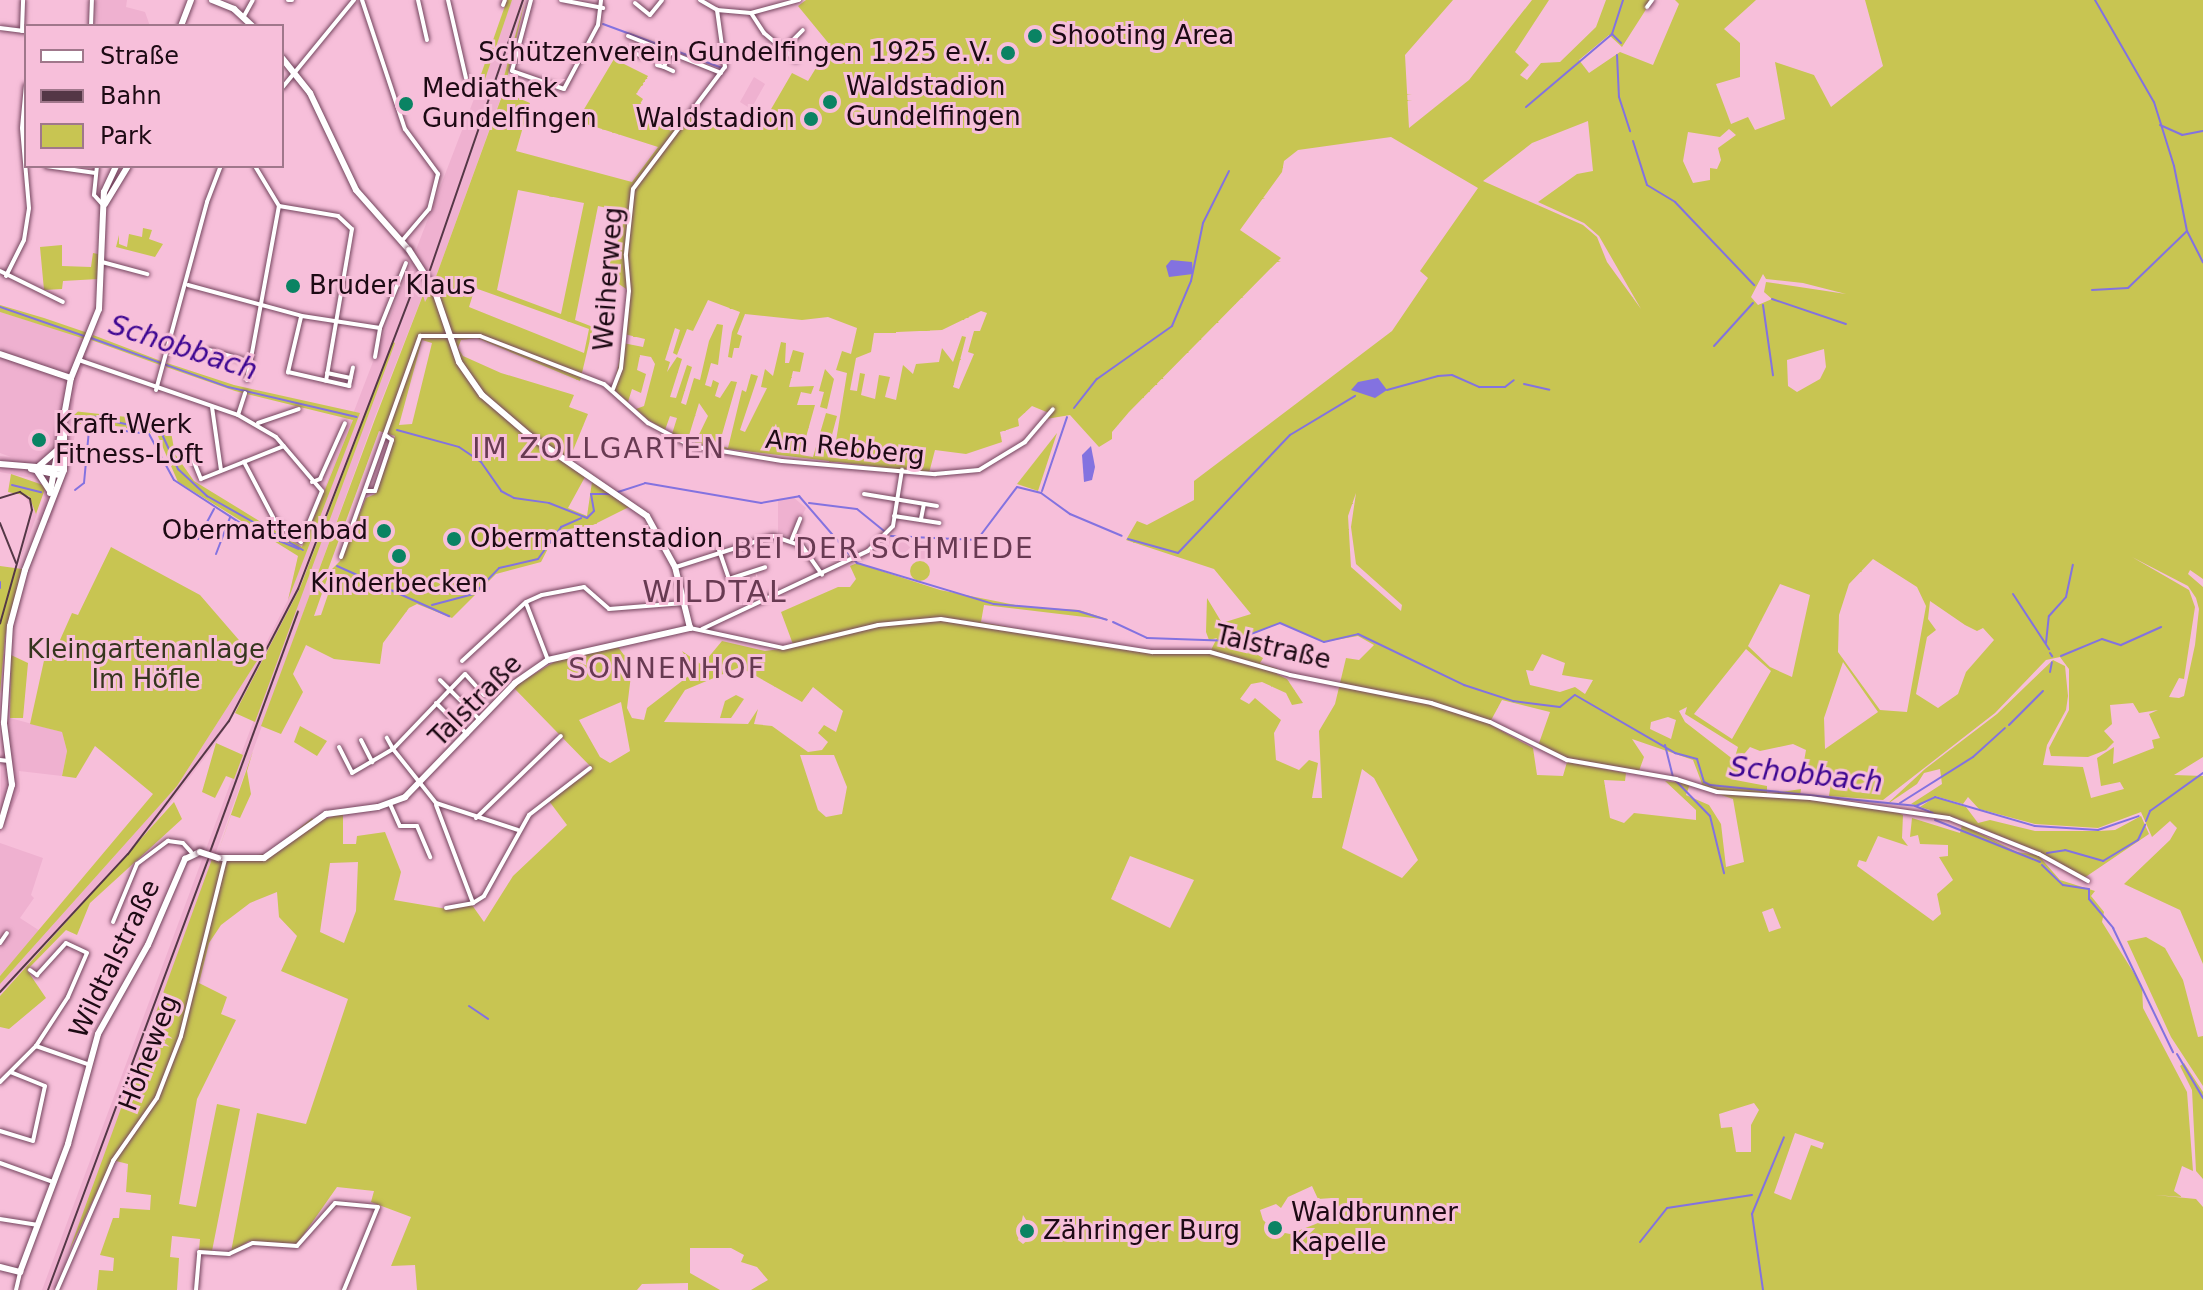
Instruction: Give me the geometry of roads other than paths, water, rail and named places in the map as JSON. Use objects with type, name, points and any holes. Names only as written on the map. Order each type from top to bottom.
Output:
[{"type":"street","points":[[0,28],[24,31],[23,0]]},
{"type":"street","points":[[91,24],[92,0]]},
{"type":"street","points":[[182,24],[191,0]]},
{"type":"street","points":[[212,0],[244,16],[250,24]]},
{"type":"street","points":[[244,16],[253,0]]},
{"type":"street","points":[[284,86],[354,0]]},
{"type":"street","points":[[362,0],[405,129],[438,174],[429,209],[401,242]]},
{"type":"street","points":[[418,0],[427,40]]},
{"type":"street","points":[[448,0],[466,78]]},
{"type":"street","points":[[531,0],[512,71],[564,89],[603,8],[601,0]]},
{"type":"street","points":[[561,0],[603,8]]},
{"type":"street","points":[[635,3],[650,15],[662,0]]},
{"type":"street","points":[[701,0],[717,10],[751,13],[799,0]]},
{"type":"street","points":[[1647,7],[1652,0]]},
{"type":"street","points":[[628,36],[721,73],[724,51],[717,10]]},
{"type":"street","points":[[751,13],[783,50],[796,60]]},
{"type":"street","points":[[783,50],[803,30]]},
{"type":"street","points":[[634,53],[639,40]]},
{"type":"street","points":[[627,50],[642,56]]},
{"type":"street","points":[[664,67],[670,52]]},
{"type":"street","points":[[284,60],[310,93],[347,176],[409,250],[434,289],[450,338],[466,373],[490,402],[530,436],[647,516],[675,567],[690,628]]},
{"type":"street","points":[[657,65],[673,71]]},
{"type":"street","name":"Weiherweg","points":[[613,389],[621,368],[629,291],[633,189],[721,73]]},
{"type":"street","points":[[17,157],[24,156]]},
{"type":"street","points":[[6,276],[27,225],[26,168]]},
{"type":"street","points":[[60,168],[96,173]]},
{"type":"street","points":[[97,168],[94,195],[105,204]]},
{"type":"street","points":[[60,472],[71,378],[90,337],[102,262],[105,188],[115,168]]},
{"type":"street","points":[[105,204],[127,168]]},
{"type":"street","points":[[156,390],[188,285],[207,202],[220,168]]},
{"type":"street","points":[[247,380],[279,206],[256,168]]},
{"type":"street","points":[[279,206],[338,216],[351,225],[339,321],[326,381]]},
{"type":"street","points":[[102,262],[147,274]]},
{"type":"street","points":[[375,357],[380,328],[406,263]]},
{"type":"street","points":[[0,271],[63,302]]},
{"type":"street","points":[[188,285],[302,316],[380,328]]},
{"type":"street","points":[[302,316],[288,372],[349,386],[353,367]]},
{"type":"street","points":[[341,557],[415,342],[423,336],[450,338]]},
{"type":"street","name":"Am Rebberg","points":[[450,338],[480,336],[613,389],[648,423],[695,448],[811,465],[942,475],[993,465],[1025,442],[1053,409]]},
{"type":"street","points":[[209,350],[251,362]]},
{"type":"street","points":[[0,354],[71,378]]},
{"type":"street","points":[[79,360],[156,390],[258,423],[284,446],[322,491],[301,542],[275,521],[244,462]]},
{"type":"street","points":[[327,373],[350,378]]},
{"type":"street","points":[[238,415],[245,393]]},
{"type":"street","points":[[212,407],[221,470]]},
{"type":"street","points":[[258,423],[299,409]]},
{"type":"street","points":[[312,482],[320,479],[345,423]]},
{"type":"street","points":[[0,826],[11,798],[4,689],[10,626],[60,472],[64,431]]},
{"type":"street","points":[[365,491],[375,491],[392,440],[385,435]]},
{"type":"street","points":[[38,469],[62,445]]},
{"type":"street","points":[[192,457],[197,478],[284,446]]},
{"type":"street","points":[[0,464],[60,472]]},
{"type":"street","points":[[38,469],[51,496]]},
{"type":"street","points":[[701,630],[854,561],[889,533],[902,470]]},
{"type":"street","points":[[864,494],[937,506]]},
{"type":"street","points":[[921,519],[924,504]]},
{"type":"street","points":[[894,516],[939,523]]},
{"type":"street","points":[[791,540],[800,519]]},
{"type":"street","points":[[675,567],[762,536],[791,540],[811,554],[822,575]]},
{"type":"street","points":[[719,550],[729,579],[765,567]]},
{"type":"street","points":[[462,661],[526,602],[584,587],[609,609],[686,603]]},
{"type":"street","points":[[526,602],[548,660]]},
{"type":"street","name":"Talstraße","points":[[389,804],[421,786],[515,683],[548,660],[690,628],[783,648],[878,625],[941,619],[1152,652],[1210,652],[1290,675],[1431,703],[1490,722],[1567,760],[1674,779],[1717,792],[1890,807],[1949,818],[2039,854],[2088,881]]},
{"type":"street","points":[[339,747],[352,773],[393,749],[465,674],[484,695]]},
{"type":"street","points":[[440,680],[479,719]]},
{"type":"street","points":[[436,703],[467,734]]},
{"type":"street","points":[[476,818],[561,736]]},
{"type":"street","points":[[387,738],[436,803],[518,830]]},
{"type":"street","points":[[361,740],[373,761]]},
{"type":"street","points":[[0,763],[9,764]]},
{"type":"street","points":[[446,908],[473,903],[484,896],[529,815],[590,768]]},
{"type":"street","points":[[436,803],[436,813],[473,903]]},
{"type":"street","points":[[113,922],[137,864],[170,841],[183,843],[191,852],[221,859],[272,855],[326,814],[389,804],[400,826],[417,826],[430,857]]},
{"type":"street","name":"Wildtalstraße","points":[[16,1290],[68,1144],[87,1064],[111,1004],[144,953],[191,852]]},
{"type":"street","name":"Höheweg","points":[[57,1290],[113,1161],[157,1098],[181,1036],[221,859]]},
{"type":"street","points":[[0,943],[7,933]]},
{"type":"street","points":[[0,1082],[36,1046],[68,997],[87,953],[66,943],[37,975],[30,970]]},
{"type":"street","points":[[36,1046],[87,1064]]},
{"type":"street","points":[[0,1131],[33,1141],[45,1086],[11,1072]]},
{"type":"street","points":[[0,1163],[53,1182]]},
{"type":"street","points":[[196,1290],[199,1252],[229,1254],[253,1243],[297,1246],[335,1203],[378,1207],[344,1290]]},
{"type":"street","points":[[0,1219],[37,1225]]},
{"type":"street","points":[[0,1267],[20,1272]]},
{"type":"waterway","points":[[1621,43],[1612,34],[1623,0]]},
{"type":"waterway","points":[[2095,0],[2154,102],[2174,166],[2187,231],[2203,262]]},
{"type":"waterway","points":[[603,24],[722,68]]},
{"type":"waterway","points":[[1526,107],[1612,34]]},
{"type":"waterway","points":[[1617,55],[1619,97],[1630,131]]},
{"type":"waterway","points":[[2160,125],[2182,135],[2203,131]]},
{"type":"waterway","points":[[1633,141],[1647,185],[1675,202],[1754,285]]},
{"type":"waterway","points":[[1074,408],[1097,379],[1172,326],[1191,281],[1203,223],[1229,171]]},
{"type":"waterway","points":[[2092,290],[2128,288],[2187,231]]},
{"type":"waterway","points":[[1772,299],[1846,324]]},
{"type":"waterway","points":[[1714,346],[1753,303]]},
{"type":"waterway","points":[[1763,305],[1773,375]]},
{"type":"waterway","name":"Schobbach","points":[[0,307],[84,336]]},
{"type":"waterway","name":"Schobbach","points":[[91,338],[228,387],[357,417]]},
{"type":"waterway","points":[[1387,390],[1438,376],[1452,375],[1479,387],[1505,387],[1514,380]]},
{"type":"waterway","points":[[1524,384],[1549,390]]},
{"type":"waterway","points":[[1128,539],[1178,553],[1290,435],[1355,396]]},
{"type":"waterway","points":[[91,424],[94,417],[161,432],[178,469],[207,496],[303,550]]},
{"type":"waterway","points":[[1042,491],[1067,417]]},
{"type":"waterway","points":[[94,427],[149,434],[174,480],[248,528],[299,549]]},
{"type":"waterway","points":[[75,490],[84,483],[89,430]]},
{"type":"waterway","name":"Schobbach","points":[[397,430],[459,447],[481,462],[501,491],[514,498],[549,503],[587,518],[594,511],[591,494],[612,494]]},
{"type":"waterway","name":"Schobbach","points":[[618,492],[645,483],[761,503],[799,496],[857,563],[994,604],[1078,611],[1107,620]]},
{"type":"waterway","points":[[12,485],[41,492]]},
{"type":"waterway","points":[[891,536],[977,540],[1017,487],[1041,493],[1070,514],[1122,536]]},
{"type":"waterway","points":[[809,503],[857,509],[885,532]]},
{"type":"waterway","points":[[198,539],[214,509]]},
{"type":"waterway","points":[[216,554],[230,517]]},
{"type":"waterway","points":[[432,605],[474,594],[499,568],[538,559],[561,527],[581,518]]},
{"type":"waterway","points":[[2046,643],[2049,616],[2066,597],[2073,565]]},
{"type":"waterway","points":[[337,566],[449,616]]},
{"type":"waterway","points":[[0,582],[0,588]]},
{"type":"waterway","points":[[393,591],[407,587]]},
{"type":"waterway","points":[[2013,594],[2049,649]]},
{"type":"waterway","name":"Schobbach","points":[[1113,622],[1147,638],[1233,641],[1280,623],[1324,642],[1358,634],[1464,685],[1513,701],[1560,707],[1575,695],[1675,753],[1697,759],[1704,782],[1710,785],[1915,806],[1933,813]]},
{"type":"waterway","points":[[2061,656],[2102,639],[2121,645],[2161,627]]},
{"type":"waterway","points":[[2050,672],[2052,662]]},
{"type":"waterway","points":[[2009,725],[2043,691]]},
{"type":"waterway","points":[[1900,803],[1973,757],[2005,728]]},
{"type":"waterway","points":[[1665,745],[1673,778],[1710,816],[1724,873]]},
{"type":"waterway","points":[[2146,821],[2150,811],[2203,773]]},
{"type":"waterway","points":[[1916,806],[1935,797],[2035,826],[2098,830],[2139,816]]},
{"type":"waterway","name":"Schobbach","points":[[1935,820],[2040,862]]},
{"type":"waterway","points":[[2047,853],[2065,850],[2103,861],[2138,840],[2145,825]]},
{"type":"waterway","name":"Schobbach","points":[[2042,865],[2063,885],[2089,889],[2089,899],[2113,928],[2173,1052]]},
{"type":"waterway","points":[[469,1006],[488,1019]]},
{"type":"waterway","name":"Schobbach","points":[[2177,1054],[2203,1098]]},
{"type":"waterway","points":[[1763,1290],[1752,1214],[1784,1137]]},
{"type":"waterway","points":[[1640,1242],[1667,1208],[1752,1195]]},
{"type":"tram line","points":[[0,498],[20,492],[30,499],[32,510],[0,624]]},
{"type":"tram line","points":[[0,523],[16,563]]},
{"type":"railway","points":[[430,270],[523,0]]},
{"type":"railway","points":[[0,992],[128,854],[229,721],[298,589],[419,273]]},
{"type":"railway","points":[[210,852],[298,612]]},
{"type":"railway","points":[[48,1290],[208,859]]},
{"type":"place","name":"Shooting Area","points":[[1035,36]]},
{"type":"place","name":"Schützenverein Gundelfingen 1925 e.V.","points":[[1008,53]]},
{"type":"place","name":"Waldstadion Gundelfingen","points":[[830,102]]},
{"type":"place","name":"Mediathek Gundelfingen","points":[[406,104]]},
{"type":"place","name":"Waldstadion","points":[[811,119]]},
{"type":"place","name":"Bruder Klaus","points":[[293,286]]},
{"type":"place","name":"Kraft.Werk Fitness-Loft","points":[[39,440]]},
{"type":"place","name":"Obermattenbad","points":[[384,531]]},
{"type":"place","name":"Obermattenstadion","points":[[454,539]]},
{"type":"place","name":"Kinderbecken","points":[[399,556]]},
{"type":"place","name":"Waldbrunner Kapelle","points":[[1275,1228]]},
{"type":"place","name":"Zähringer Burg","points":[[1027,1231]]},
{"type":"district","name":"IM ZOLLGARTEN","points":[[599,449]]},
{"type":"district","name":"BEI DER SCHMIEDE","points":[[884,549]]},
{"type":"district","name":"WILDTAL","points":[[715,592]]},
{"type":"district","name":"SONNENHOF","points":[[667,669]]},
{"type":"park label","name":"Kleingartenanlage Im Höfle","points":[[146,665]]}]
